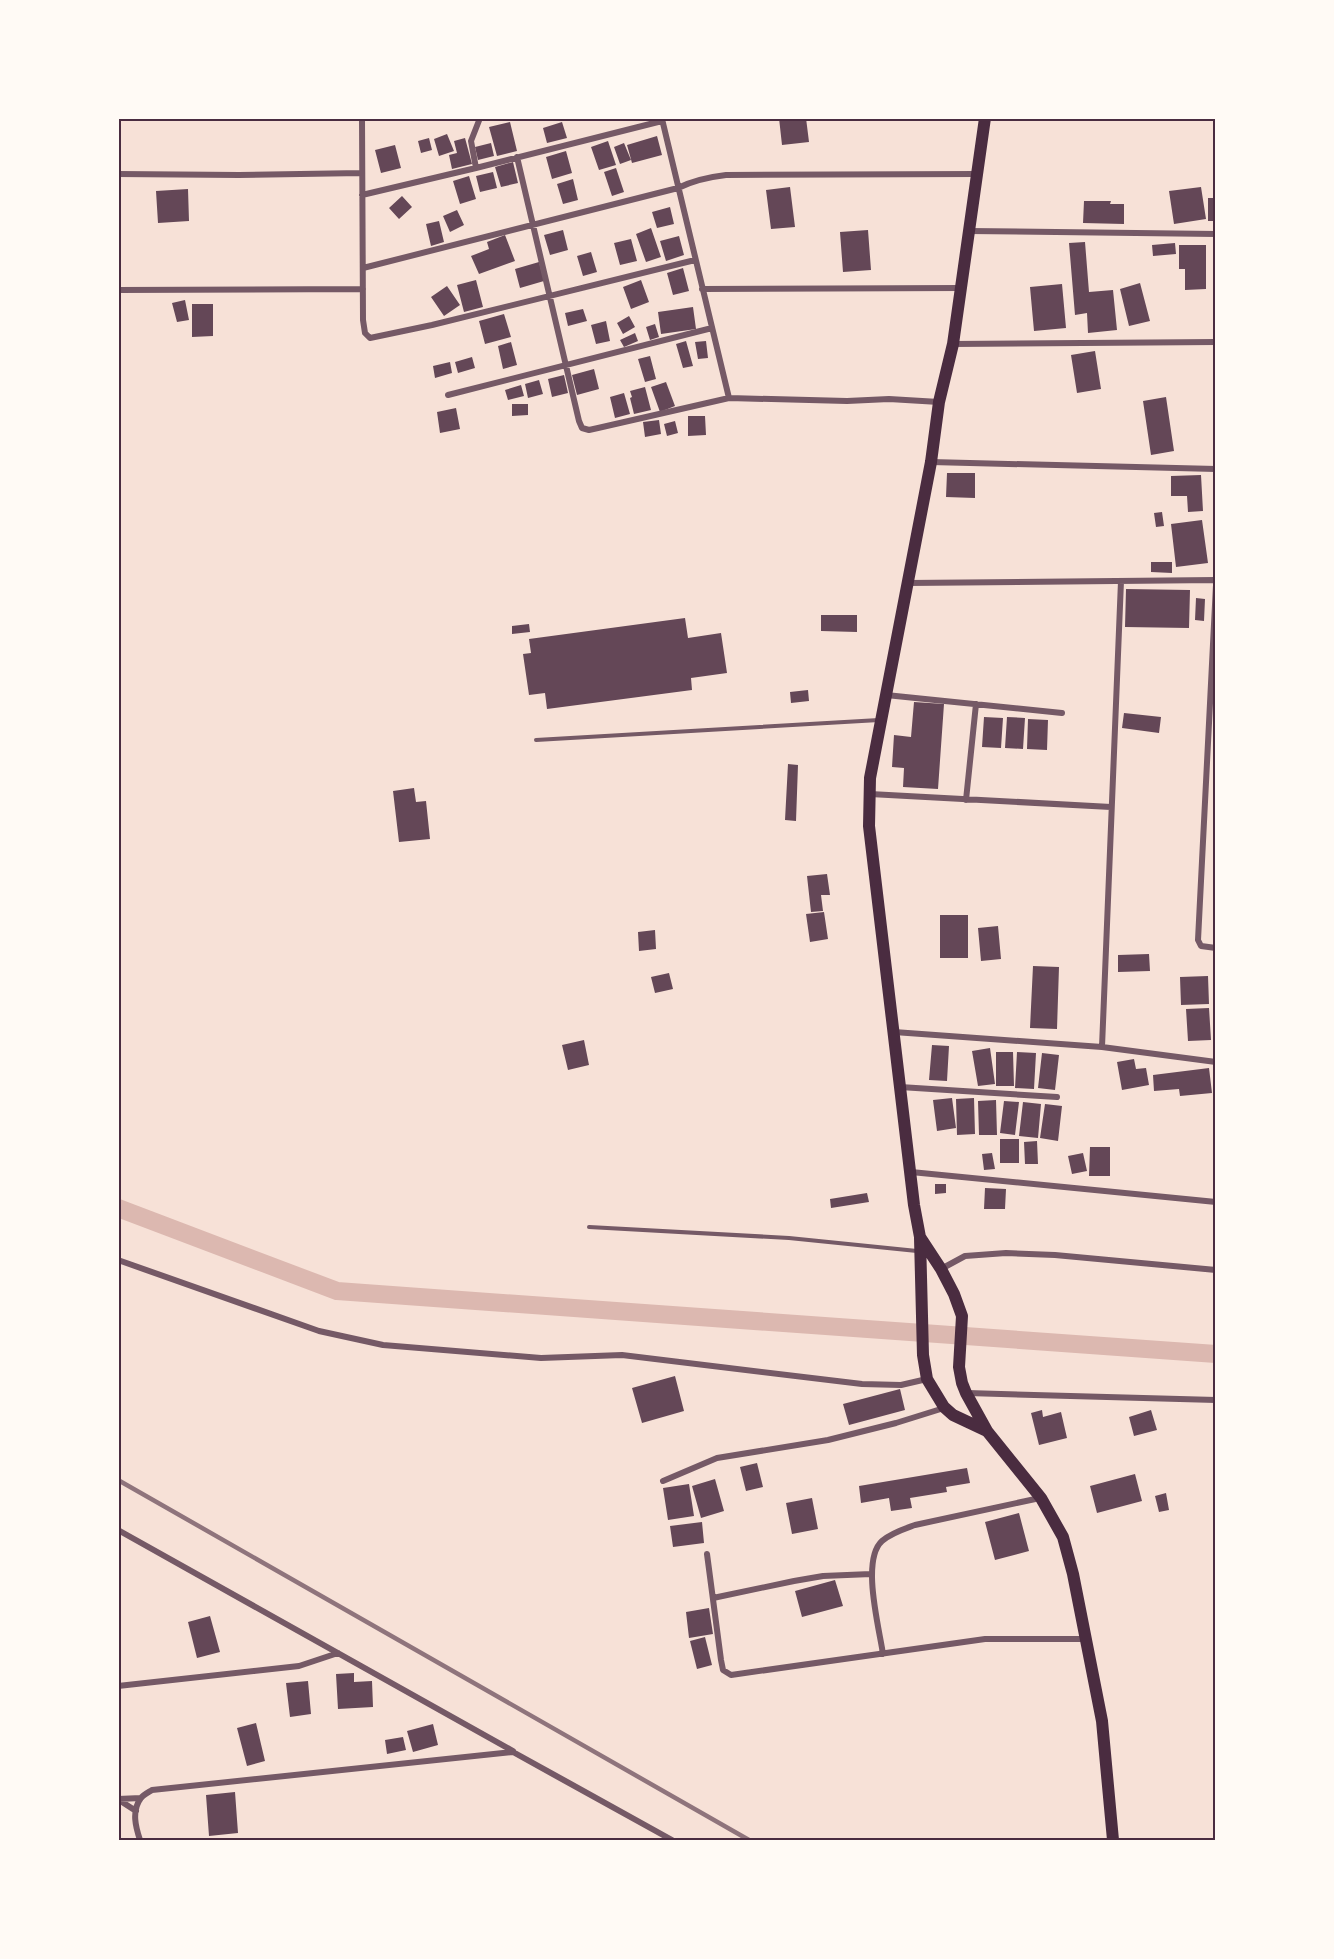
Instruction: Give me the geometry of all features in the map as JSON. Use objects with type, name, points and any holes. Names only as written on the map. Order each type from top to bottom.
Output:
[{"type":"main road","points":[[985,118],[952,344],[939,402],[931,462],[870,778],[869,826],[910,1172],[920,1237],[924,1317],[923,1355],[927,1379],[944,1407],[953,1415],[987,1431]]},
{"type":"main road","points":[[920,1237],[941,1269],[962,1316],[959,1367],[966,1393],[987,1431],[1041,1498],[1063,1537],[1073,1574],[1102,1721],[1113,1840]]},
{"type":"street","points":[[362,118],[364,326],[365,333],[370,338],[432,325],[695,260]]},
{"type":"street","points":[[476,168],[471,141],[480,118]]},
{"type":"street","points":[[362,195],[662,120],[729,398]]},
{"type":"street","points":[[517,157],[582,428],[589,430],[729,398],[889,399],[939,402]]},
{"type":"street","points":[[118,174],[362,173]]},
{"type":"street","points":[[363,268],[534,226],[678,188],[691,182],[726,175],[977,174]]},
{"type":"street","points":[[969,231],[1215,234]]},
{"type":"street","points":[[702,289],[961,288]]},
{"type":"street","points":[[118,290],[363,289]]},
{"type":"street","points":[[448,395],[712,328]]},
{"type":"street","points":[[952,344],[1215,342]]},
{"type":"street","points":[[931,462],[1215,469]]},
{"type":"street","points":[[908,583],[1215,580]]},
{"type":"street","points":[[1102,1047],[1120,581]]},
{"type":"street","points":[[1215,585],[1198,940],[1201,946],[1215,948]]},
{"type":"street","points":[[886,695],[1062,713]]},
{"type":"street","points":[[966,800],[976,704]]},
{"type":"street","points":[[870,794],[1111,807]]},
{"type":"street","points":[[893,1032],[1102,1047],[1215,1062]]},
{"type":"street","points":[[900,1087],[1057,1097]]},
{"type":"street","points":[[910,1172],[1215,1202]]},
{"type":"street","points":[[941,1269],[965,1256],[1006,1252],[1215,1270]]},
{"type":"street","points":[[118,1260],[319,1331],[383,1345],[542,1358],[622,1355],[862,1384],[901,1385],[927,1379]]},
{"type":"street","points":[[966,1393],[1215,1400]]},
{"type":"street","points":[[663,1481],[717,1458],[828,1440],[896,1424],[944,1407]]},
{"type":"street","points":[[883,1654],[870,1574],[873,1556],[880,1542],[915,1525],[1041,1498]]},
{"type":"street","points":[[118,1530],[672,1840]]},
{"type":"street","points":[[707,1554],[720,1660],[723,1670],[730,1675],[985,1640],[1086,1639]]},
{"type":"street","points":[[713,1598],[823,1576],[870,1574]]},
{"type":"street","points":[[118,1686],[299,1666],[338,1653]]},
{"type":"street","points":[[140,1840],[136,1826],[136,1810],[141,1798],[152,1790],[513,1752]]},
{"type":"street","points":[[118,1799],[141,1798]]},
{"type":"street","points":[[118,1799],[136,1810]]},
{"type":"lane","points":[[536,740],[882,719]]},
{"type":"lane","points":[[589,1227],[778,1237],[921,1252]]},
{"type":"building","points":[[779,118],[806,118],[809,142],[782,145]]},
{"type":"building","points":[[510,122],[517,151],[497,156],[489,127]]},
{"type":"building","points":[[562,122],[567,138],[547,143],[543,128]]},
{"type":"building","points":[[447,134],[454,151],[439,156],[434,139]]},
{"type":"building","points":[[657,136],[662,155],[632,163],[627,145]]},
{"type":"building","points":[[429,138],[432,150],[421,153],[418,141]]},
{"type":"building","points":[[465,138],[472,164],[452,169],[449,155],[457,153],[454,141]]},
{"type":"building","points":[[608,141],[616,165],[599,170],[591,147]]},
{"type":"building","points":[[491,143],[494,156],[478,160],[475,147]]},
{"type":"building","points":[[624,143],[631,160],[620,164],[614,147]]},
{"type":"building","points":[[395,145],[401,168],[381,173],[375,150]]},
{"type":"building","points":[[566,151],[572,173],[552,179],[546,157]]},
{"type":"building","points":[[513,162],[518,183],[501,187],[495,167]]},
{"type":"building","points":[[616,168],[624,192],[612,196],[604,172]]},
{"type":"building","points":[[493,172],[497,188],[480,192],[476,176]]},
{"type":"building","points":[[469,176],[476,199],[460,204],[453,181]]},
{"type":"building","points":[[573,179],[578,200],[563,204],[557,184]]},
{"type":"building","points":[[790,187],[795,227],[771,229],[766,190]]},
{"type":"building","points":[[1201,187],[1206,219],[1174,224],[1169,191]]},
{"type":"building","points":[[188,189],[189,221],[158,223],[156,191]]},
{"type":"building","points":[[402,196],[412,207],[399,219],[389,208]]},
{"type":"building","points":[[1208,198],[1216,198],[1216,221],[1208,221]]},
{"type":"building","points":[[1084,201],[1111,201],[1110,204],[1124,204],[1124,224],[1083,223]]},
{"type":"building","points":[[670,207],[674,224],[657,228],[652,212]]},
{"type":"building","points":[[457,210],[464,225],[450,232],[443,216]]},
{"type":"building","points":[[439,221],[444,242],[431,246],[426,224]]},
{"type":"building","points":[[651,228],[661,257],[646,262],[636,234]]},
{"type":"building","points":[[563,230],[568,250],[550,255],[544,235]]},
{"type":"building","points":[[868,230],[871,270],[843,272],[840,232]]},
{"type":"building","points":[[505,235],[515,261],[479,274],[471,256],[489,249],[487,242]]},
{"type":"building","points":[[679,236],[684,255],[666,261],[660,241]]},
{"type":"building","points":[[631,239],[637,261],[620,265],[614,243]]},
{"type":"building","points":[[1085,242],[1089,292],[1113,290],[1117,330],[1088,333],[1087,313],[1075,315],[1069,243]]},
{"type":"building","points":[[1175,243],[1176,254],[1153,256],[1152,245]]},
{"type":"building","points":[[1179,245],[1206,245],[1206,289],[1185,290],[1185,269],[1179,269]]},
{"type":"building","points":[[591,252],[597,272],[583,276],[577,256]]},
{"type":"building","points":[[539,262],[544,281],[520,288],[515,269]]},
{"type":"building","points":[[683,268],[689,291],[673,295],[667,273]]},
{"type":"building","points":[[476,280],[483,307],[464,312],[457,285]]},
{"type":"building","points":[[641,280],[649,302],[631,309],[623,287]]},
{"type":"building","points":[[1140,283],[1150,321],[1129,326],[1120,289]]},
{"type":"building","points":[[1062,284],[1066,328],[1034,331],[1030,287]]},
{"type":"building","points":[[447,286],[460,305],[444,316],[431,297]]},
{"type":"building","points":[[185,300],[189,320],[177,322],[172,303]]},
{"type":"building","points":[[192,304],[213,304],[213,336],[192,337]]},
{"type":"building","points":[[693,307],[696,329],[661,334],[658,312]]},
{"type":"building","points":[[583,309],[587,321],[568,326],[565,313]]},
{"type":"building","points":[[504,314],[511,337],[485,344],[479,321]]},
{"type":"building","points":[[629,316],[635,327],[623,334],[617,323]]},
{"type":"building","points":[[606,321],[610,341],[596,344],[591,325]]},
{"type":"building","points":[[655,324],[659,337],[650,340],[646,327]]},
{"type":"building","points":[[635,333],[638,341],[624,347],[620,340]]},
{"type":"building","points":[[686,341],[693,366],[683,368],[676,344]]},
{"type":"building","points":[[706,341],[708,358],[698,359],[695,342]]},
{"type":"building","points":[[511,342],[517,365],[503,369],[498,346]]},
{"type":"building","points":[[1095,351],[1101,389],[1077,393],[1071,355]]},
{"type":"building","points":[[650,356],[656,379],[645,382],[638,359]]},
{"type":"building","points":[[472,357],[475,368],[458,373],[455,362]]},
{"type":"building","points":[[450,362],[452,373],[435,378],[433,366]]},
{"type":"building","points":[[594,369],[599,389],[577,395],[572,375]]},
{"type":"building","points":[[564,375],[568,393],[552,397],[548,379]]},
{"type":"building","points":[[539,380],[543,394],[528,398],[525,384]]},
{"type":"building","points":[[666,382],[675,406],[660,412],[651,387]]},
{"type":"building","points":[[521,385],[524,396],[508,400],[505,390]]},
{"type":"building","points":[[645,387],[651,410],[634,414],[630,391]]},
{"type":"building","points":[[624,393],[630,414],[615,418],[610,397]]},
{"type":"building","points":[[1166,397],[1174,451],[1151,455],[1143,401]]},
{"type":"building","points":[[512,404],[528,404],[528,415],[512,416]]},
{"type":"building","points":[[456,408],[460,429],[440,433],[437,412]]},
{"type":"building","points":[[688,416],[705,416],[706,435],[688,436]]},
{"type":"building","points":[[659,420],[661,434],[645,437],[643,422]]},
{"type":"building","points":[[675,421],[678,433],[667,436],[664,424]]},
{"type":"building","points":[[947,473],[975,473],[975,498],[946,497]]},
{"type":"building","points":[[1201,475],[1203,511],[1188,512],[1187,496],[1171,496],[1171,476]]},
{"type":"building","points":[[1162,512],[1164,526],[1156,527],[1154,513]]},
{"type":"building","points":[[1202,520],[1208,563],[1176,567],[1171,524]]},
{"type":"building","points":[[1151,562],[1172,562],[1172,573],[1151,572]]},
{"type":"building","points":[[1126,589],[1190,590],[1189,628],[1125,627]]},
{"type":"building","points":[[1196,598],[1205,599],[1204,621],[1195,620]]},
{"type":"building","points":[[821,615],[857,615],[857,632],[821,631]]},
{"type":"building","points":[[685,618],[688,638],[721,633],[727,673],[691,678],[692,690],[547,709],[545,693],[529,695],[523,654],[531,653],[529,639]]},
{"type":"building","points":[[529,624],[530,632],[512,634],[512,626]]},
{"type":"building","points":[[808,690],[809,701],[791,703],[790,692]]},
{"type":"building","points":[[914,702],[944,704],[938,789],[903,787],[904,768],[892,767],[894,735],[911,737]]},
{"type":"building","points":[[1124,713],[1161,717],[1159,733],[1122,728]]},
{"type":"building","points":[[984,717],[1003,718],[1001,748],[982,747]]},
{"type":"building","points":[[1007,717],[1025,718],[1023,749],[1005,748]]},
{"type":"building","points":[[1028,719],[1048,720],[1047,750],[1027,749]]},
{"type":"building","points":[[788,764],[798,765],[796,821],[785,820]]},
{"type":"building","points":[[414,788],[416,802],[426,801],[430,839],[399,842],[393,791]]},
{"type":"building","points":[[827,874],[830,895],[821,895],[823,911],[811,912],[807,876]]},
{"type":"building","points":[[824,912],[828,939],[810,942],[806,914]]},
{"type":"building","points":[[940,915],[968,915],[968,958],[940,958]]},
{"type":"building","points":[[998,926],[1001,959],[981,961],[978,928]]},
{"type":"building","points":[[655,930],[656,949],[639,951],[638,932]]},
{"type":"building","points":[[1149,954],[1150,971],[1118,972],[1118,955]]},
{"type":"building","points":[[1033,966],[1059,967],[1057,1029],[1030,1028]]},
{"type":"building","points":[[669,973],[673,989],[655,993],[651,977]]},
{"type":"building","points":[[1208,976],[1209,1004],[1181,1005],[1180,977]]},
{"type":"building","points":[[1209,1008],[1211,1040],[1188,1041],[1186,1009]]},
{"type":"building","points":[[584,1040],[589,1065],[568,1070],[562,1045]]},
{"type":"building","points":[[932,1045],[949,1046],[947,1081],[929,1080]]},
{"type":"building","points":[[990,1048],[995,1084],[978,1086],[972,1051]]},
{"type":"building","points":[[996,1052],[1013,1052],[1014,1086],[996,1086]]},
{"type":"building","points":[[1017,1052],[1036,1053],[1034,1089],[1015,1088]]},
{"type":"building","points":[[1042,1053],[1059,1055],[1055,1090],[1038,1088]]},
{"type":"building","points":[[1134,1059],[1136,1069],[1146,1068],[1149,1085],[1122,1090],[1117,1062]]},
{"type":"building","points":[[1209,1068],[1212,1093],[1180,1096],[1179,1089],[1154,1091],[1153,1075]]},
{"type":"building","points":[[952,1098],[956,1128],[937,1131],[933,1100]]},
{"type":"building","points":[[974,1098],[975,1134],[957,1135],[956,1099]]},
{"type":"building","points":[[996,1100],[997,1135],[979,1135],[978,1101]]},
{"type":"building","points":[[1004,1101],[1019,1102],[1015,1135],[1000,1133]]},
{"type":"building","points":[[1023,1102],[1041,1104],[1038,1138],[1019,1136]]},
{"type":"building","points":[[1045,1104],[1062,1106],[1058,1141],[1040,1138]]},
{"type":"building","points":[[1000,1139],[1019,1139],[1019,1163],[1000,1163]]},
{"type":"building","points":[[1037,1141],[1038,1164],[1025,1164],[1024,1142]]},
{"type":"building","points":[[1090,1147],[1110,1147],[1110,1176],[1089,1176]]},
{"type":"building","points":[[992,1153],[995,1169],[984,1170],[982,1154]]},
{"type":"building","points":[[1083,1153],[1087,1171],[1072,1174],[1068,1156]]},
{"type":"building","points":[[935,1184],[946,1184],[946,1193],[935,1194]]},
{"type":"building","points":[[985,1188],[1006,1189],[1005,1209],[984,1209]]},
{"type":"building","points":[[867,1193],[869,1202],[831,1208],[830,1199]]},
{"type":"building","points":[[675,1376],[684,1411],[642,1423],[632,1388]]},
{"type":"building","points":[[900,1389],[905,1410],[849,1425],[843,1404]]},
{"type":"building","points":[[1042,1410],[1043,1417],[1061,1412],[1067,1438],[1039,1445],[1031,1413]]},
{"type":"building","points":[[1151,1410],[1157,1430],[1134,1436],[1129,1417]]},
{"type":"building","points":[[757,1463],[763,1487],[746,1491],[740,1467]]},
{"type":"building","points":[[967,1468],[970,1483],[946,1487],[947,1492],[910,1498],[912,1508],[891,1511],[889,1498],[861,1503],[859,1486]]},
{"type":"building","points":[[1135,1474],[1142,1501],[1097,1513],[1090,1486]]},
{"type":"building","points":[[715,1479],[724,1511],[701,1518],[692,1486]]},
{"type":"building","points":[[689,1484],[694,1516],[668,1520],[663,1488]]},
{"type":"building","points":[[1166,1493],[1169,1510],[1159,1512],[1155,1496]]},
{"type":"building","points":[[812,1498],[818,1529],[792,1534],[786,1503]]},
{"type":"building","points":[[1019,1513],[1029,1551],[995,1560],[985,1522]]},
{"type":"building","points":[[702,1522],[704,1543],[673,1547],[670,1526]]},
{"type":"building","points":[[835,1580],[843,1606],[802,1617],[795,1591]]},
{"type":"building","points":[[709,1608],[713,1634],[689,1638],[686,1612]]},
{"type":"building","points":[[210,1616],[220,1652],[197,1658],[188,1622]]},
{"type":"building","points":[[705,1637],[712,1665],[697,1669],[690,1641]]},
{"type":"building","points":[[354,1673],[354,1682],[372,1681],[373,1707],[338,1709],[336,1674]]},
{"type":"building","points":[[308,1681],[311,1714],[290,1717],[286,1683]]},
{"type":"building","points":[[256,1723],[265,1761],[247,1766],[237,1728]]},
{"type":"building","points":[[433,1724],[438,1745],[413,1752],[407,1731]]},
{"type":"building","points":[[403,1737],[406,1750],[387,1754],[385,1740]]},
{"type":"building","points":[[235,1792],[238,1833],[209,1836],[206,1795]]},
{"type":"waterway","points":[[118,1208],[337,1291],[1216,1354]]},
{"type":"railway","points":[[118,1480],[749,1840]]}]
